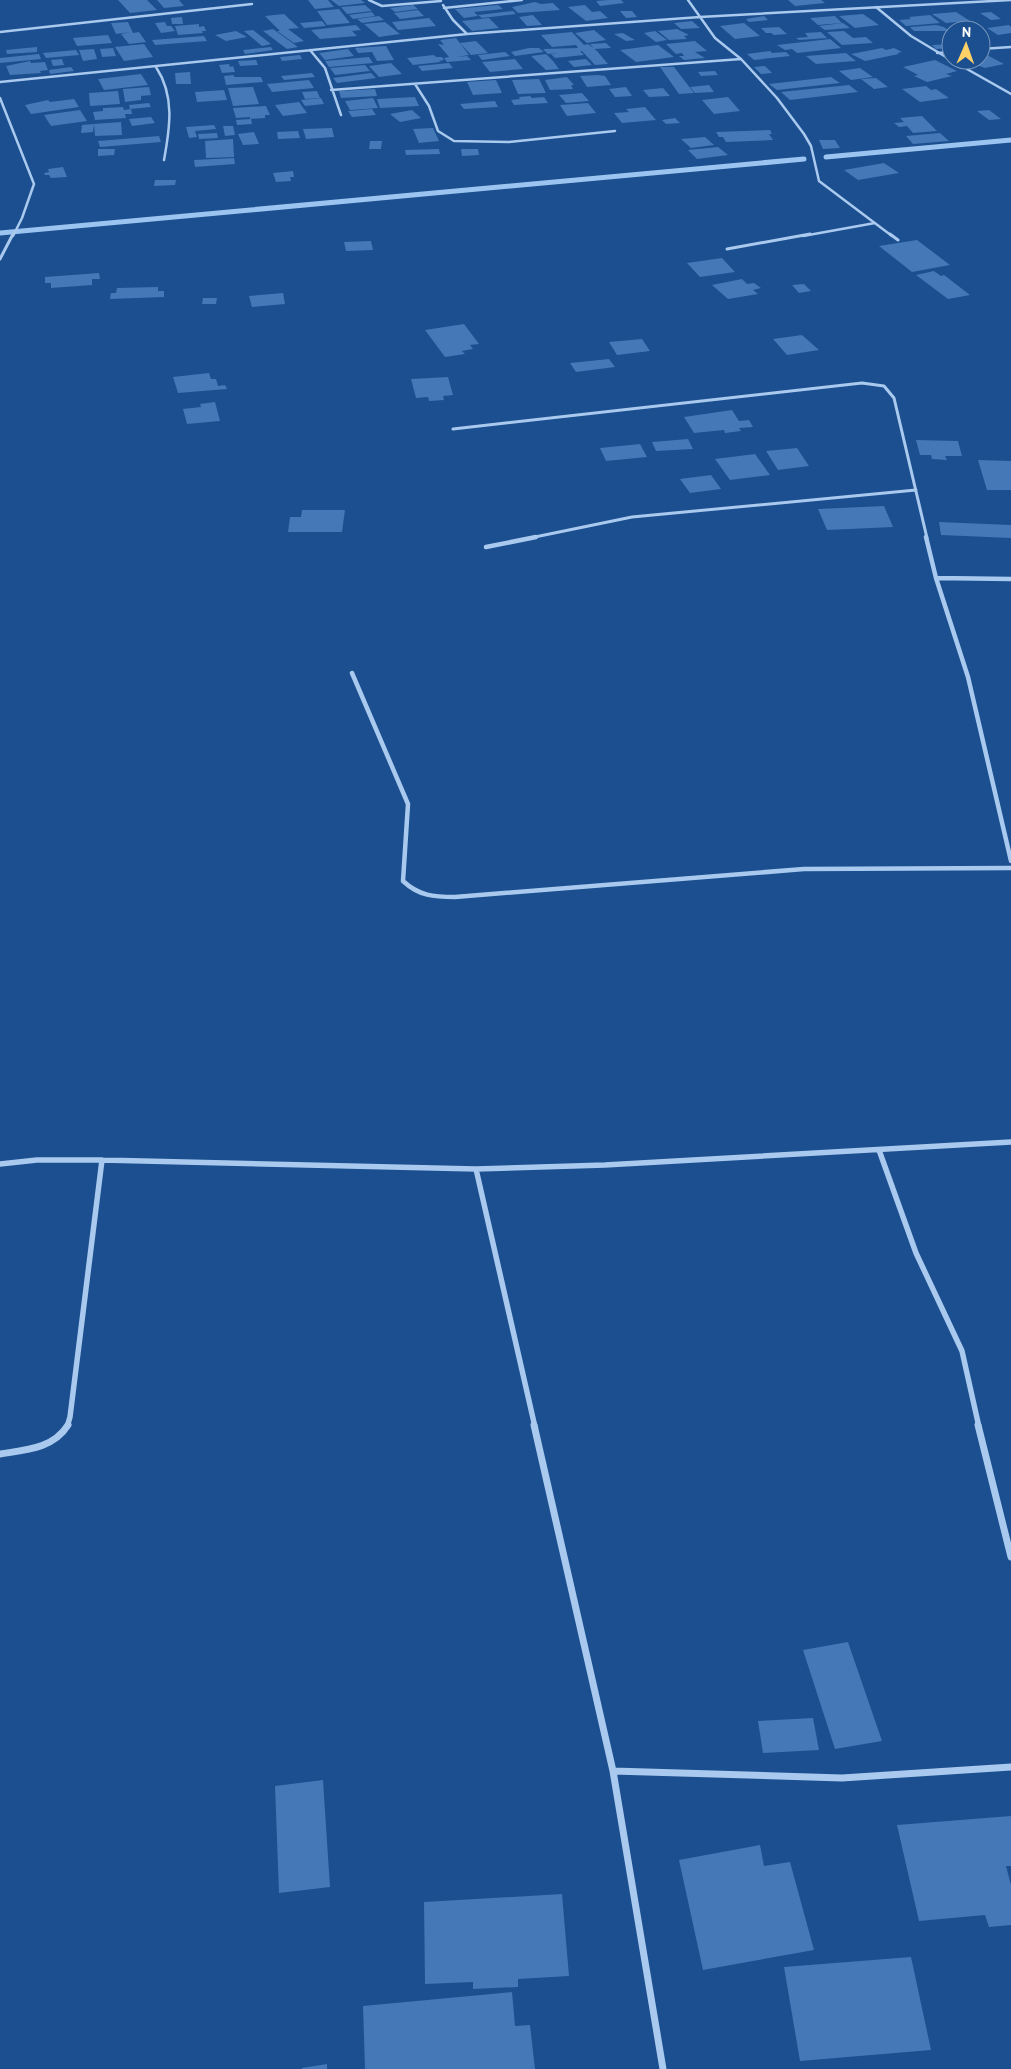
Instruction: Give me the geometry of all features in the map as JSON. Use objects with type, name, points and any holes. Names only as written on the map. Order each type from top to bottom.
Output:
[{"type":"street","points":[[370,0],[382,6],[441,0],[444,8],[467,34]]},
{"type":"street","points":[[444,8],[522,0]]},
{"type":"street","points":[[688,0],[715,38],[741,59],[777,98],[804,134],[811,146],[819,181],[898,240]]},
{"type":"street","points":[[0,82],[467,34],[700,17],[1011,0]]},
{"type":"street","points":[[0,32],[252,4]]},
{"type":"street","points":[[876,7],[894,25],[941,55]]},
{"type":"street","points":[[991,48],[1011,47]]},
{"type":"street","points":[[310,50],[325,68],[340,115]]},
{"type":"street","points":[[937,53],[941,53]]},
{"type":"street","points":[[331,90],[741,59]]},
{"type":"street","points":[[156,67],[162,74],[169,94],[170,110],[164,160]]},
{"type":"street","points":[[969,70],[1011,94]]},
{"type":"street","points":[[415,84],[429,106],[438,131],[454,141],[509,142],[615,132]]},
{"type":"street","points":[[0,98],[34,184],[18,224],[0,259]]},
{"type":"street","points":[[727,249],[875,223]]},
{"type":"street","points":[[453,429],[862,383],[884,386],[894,398],[936,578],[968,676],[1011,861]]},
{"type":"street","points":[[486,547],[632,517],[916,490]]},
{"type":"street","points":[[936,578],[1011,579]]},
{"type":"street","points":[[352,673],[408,804],[403,881],[413,892],[429,897],[455,898],[804,869],[1011,868]]},
{"type":"street","points":[[0,1164],[37,1160],[102,1160],[476,1169],[605,1165],[1011,1142]]},
{"type":"street","points":[[879,1150],[916,1253],[962,1351],[991,1482],[1011,1557]]},
{"type":"street","points":[[0,1454],[42,1446],[63,1434],[69,1423],[102,1160]]},
{"type":"street","points":[[476,1169],[613,1771],[663,2069]]},
{"type":"street","points":[[613,1771],[842,1778],[1011,1766]]},
{"type":"building","points":[[118,0],[147,0],[157,10],[130,13]]},
{"type":"building","points":[[157,0],[179,0],[184,6],[164,8]]},
{"type":"building","points":[[308,0],[328,0],[334,7],[315,9]]},
{"type":"building","points":[[331,0],[361,0],[365,3],[339,6]]},
{"type":"building","points":[[621,0],[624,3],[600,6],[596,1]]},
{"type":"building","points":[[788,0],[821,0],[825,3],[795,6]]},
{"type":"building","points":[[535,2],[541,4],[553,3],[560,10],[518,13],[512,7]]},
{"type":"building","points":[[365,5],[372,11],[347,14],[341,7]]},
{"type":"building","points":[[413,5],[418,9],[395,12],[390,8]]},
{"type":"building","points":[[498,5],[503,9],[474,12],[478,16],[464,18],[455,9]]},
{"type":"building","points":[[585,5],[592,12],[600,11],[608,18],[586,21],[568,7]]},
{"type":"building","points":[[339,9],[350,23],[327,25],[317,11]]},
{"type":"building","points":[[418,10],[424,16],[400,19],[394,13]]},
{"type":"building","points":[[513,11],[516,14],[482,18],[478,15]]},
{"type":"building","points":[[620,11],[632,11],[637,17],[626,18]]},
{"type":"building","points":[[372,12],[375,16],[353,19],[349,15]]},
{"type":"building","points":[[956,12],[968,20],[941,20],[932,14]]},
{"type":"building","points":[[991,12],[1001,19],[991,20],[980,13]]},
{"type":"building","points":[[284,14],[299,28],[288,29],[304,41],[294,43],[277,31],[280,31],[265,16]]},
{"type":"building","points":[[863,14],[879,25],[855,28],[839,16]]},
{"type":"building","points":[[533,15],[542,25],[527,26],[519,17]]},
{"type":"building","points":[[930,15],[940,23],[906,26],[899,20],[911,19],[909,17]]},
{"type":"building","points":[[379,16],[384,20],[362,23],[357,19]]},
{"type":"building","points":[[764,16],[768,20],[749,22],[746,19]]},
{"type":"building","points":[[835,16],[842,23],[818,25],[810,18]]},
{"type":"building","points":[[182,17],[183,24],[172,24],[171,18]]},
{"type":"building","points":[[429,18],[436,26],[398,30],[392,22]]},
{"type":"building","points":[[489,18],[499,28],[472,31],[462,21]]},
{"type":"building","points":[[322,21],[326,26],[304,28],[300,23]]},
{"type":"building","points":[[692,21],[700,28],[681,29],[674,23]]},
{"type":"building","points":[[128,22],[133,33],[139,32],[146,42],[129,44],[121,34],[131,32],[116,34],[111,23]]},
{"type":"building","points":[[165,22],[167,26],[171,26],[175,31],[161,33],[155,23]]},
{"type":"building","points":[[385,22],[400,34],[379,37],[364,24]]},
{"type":"building","points":[[744,23],[760,36],[735,39],[720,26]]},
{"type":"building","points":[[843,23],[850,28],[825,30],[819,26]]},
{"type":"building","points":[[199,24],[199,27],[204,26],[206,31],[202,31],[203,33],[178,35],[175,26]]},
{"type":"building","points":[[356,25],[361,30],[352,31],[357,36],[320,39],[311,30]]},
{"type":"building","points":[[936,25],[941,26],[941,31],[914,31],[910,27]]},
{"type":"building","points":[[1009,25],[1011,33],[998,35],[991,31],[991,27]]},
{"type":"building","points":[[779,27],[787,34],[774,35],[766,33],[761,28]]},
{"type":"building","points":[[273,29],[298,47],[287,49],[263,31]]},
{"type":"building","points":[[677,29],[689,35],[684,36],[687,39],[669,40],[658,31]]},
{"type":"building","points":[[253,30],[271,44],[262,46],[244,31]]},
{"type":"building","points":[[594,30],[606,40],[587,43],[575,33]]},
{"type":"building","points":[[236,31],[247,37],[226,41],[215,35]]},
{"type":"building","points":[[655,31],[667,40],[656,42],[644,33]]},
{"type":"building","points":[[844,31],[853,38],[866,37],[873,43],[842,45],[827,32]]},
{"type":"building","points":[[572,32],[584,45],[588,44],[597,51],[608,64],[595,65],[582,51],[580,51],[584,55],[555,58],[551,54],[558,53],[548,54],[543,49],[578,48],[576,45],[552,47],[541,35]]},
{"type":"building","points":[[821,32],[827,38],[799,40],[796,38],[808,37],[805,33]]},
{"type":"building","points":[[623,33],[635,40],[626,41],[614,34]]},
{"type":"building","points":[[108,35],[112,43],[77,46],[73,38]]},
{"type":"building","points":[[204,36],[207,41],[155,45],[152,40]]},
{"type":"building","points":[[456,38],[469,55],[456,57],[467,56],[471,60],[447,62],[444,58],[449,57],[438,44],[444,45],[440,40]]},
{"type":"building","points":[[830,39],[841,48],[797,53],[792,49],[785,50],[777,45]]},
{"type":"building","points":[[476,41],[488,53],[471,55],[460,43]]},
{"type":"building","points":[[695,41],[707,51],[695,52],[705,58],[684,60],[679,56],[684,56],[682,53],[676,54],[666,44]]},
{"type":"building","points":[[606,43],[611,48],[594,49],[590,44]]},
{"type":"building","points":[[144,44],[153,57],[124,61],[115,47]]},
{"type":"building","points":[[658,45],[674,57],[636,62],[620,50]]},
{"type":"building","points":[[932,45],[941,45],[941,49],[936,49]]},
{"type":"building","points":[[386,46],[394,60],[377,61],[372,52],[358,53],[355,48]]},
{"type":"building","points":[[37,47],[37,52],[7,54],[6,50]]},
{"type":"building","points":[[271,47],[273,50],[245,54],[243,50]]},
{"type":"building","points":[[113,48],[116,56],[102,57],[100,49]]},
{"type":"building","points":[[539,48],[544,52],[515,56],[511,52]]},
{"type":"building","points":[[882,48],[886,50],[894,48],[902,52],[865,61],[851,54]]},
{"type":"building","points":[[94,49],[97,59],[83,61],[79,50]]},
{"type":"building","points":[[348,49],[354,56],[325,60],[319,53]]},
{"type":"building","points":[[76,50],[79,55],[46,58],[43,53]]},
{"type":"building","points":[[770,51],[772,53],[786,52],[790,56],[754,60],[747,54]]},
{"type":"building","points":[[505,52],[510,56],[482,60],[478,55]]},
{"type":"building","points":[[846,53],[856,61],[816,64],[806,56]]},
{"type":"building","points":[[39,54],[41,59],[0,63],[0,58]]},
{"type":"building","points":[[546,54],[559,69],[546,70],[531,56]]},
{"type":"building","points":[[300,55],[302,59],[282,61],[280,57]]},
{"type":"building","points":[[434,55],[442,57],[444,60],[413,65],[407,58]]},
{"type":"building","points":[[369,57],[373,63],[329,67],[325,61]]},
{"type":"building","points":[[991,57],[1004,64],[991,67]]},
{"type":"building","points":[[62,59],[64,65],[53,66],[51,60]]},
{"type":"building","points":[[515,59],[523,69],[490,72],[482,62]]},
{"type":"building","points":[[586,59],[592,65],[574,67],[568,61]]},
{"type":"building","points":[[256,60],[258,65],[240,66],[238,61]]},
{"type":"building","points":[[935,60],[941,63],[941,70],[957,71],[946,74],[952,76],[927,82],[914,76],[918,75],[903,67]]},
{"type":"building","points":[[30,61],[31,63],[45,62],[48,70],[40,71],[41,73],[10,75],[6,66]]},
{"type":"building","points":[[391,63],[402,74],[379,77],[369,66]]},
{"type":"building","points":[[449,63],[453,68],[422,71],[418,66]]},
{"type":"building","points":[[229,64],[230,67],[233,66],[235,72],[222,73],[219,65]]},
{"type":"building","points":[[365,65],[370,71],[335,75],[330,68]]},
{"type":"building","points":[[765,66],[772,73],[761,74],[754,67]]},
{"type":"building","points":[[71,67],[74,71],[50,74],[49,70]]},
{"type":"building","points":[[660,67],[674,67],[694,93],[679,94]]},
{"type":"building","points":[[860,68],[873,77],[851,80],[839,71]]},
{"type":"building","points":[[715,71],[718,75],[701,76],[698,72]]},
{"type":"building","points":[[190,72],[191,84],[176,84],[175,73]]},
{"type":"building","points":[[312,73],[315,77],[284,80],[281,76]]},
{"type":"building","points":[[371,73],[376,78],[337,83],[333,78]]},
{"type":"building","points":[[141,74],[148,85],[104,90],[98,79]]},
{"type":"building","points":[[234,75],[234,77],[261,77],[263,82],[226,85],[224,76]]},
{"type":"building","points":[[580,76],[605,76],[611,85],[587,87]]},
{"type":"building","points":[[567,77],[574,85],[571,85],[573,89],[550,90],[545,80]]},
{"type":"building","points":[[831,77],[840,83],[777,90],[769,84]]},
{"type":"building","points":[[876,78],[888,87],[874,89],[861,79]]},
{"type":"building","points":[[539,79],[546,93],[518,94],[512,80]]},
{"type":"building","points":[[309,80],[314,88],[272,92],[267,84]]},
{"type":"building","points":[[496,80],[502,93],[473,95],[467,82]]},
{"type":"building","points":[[709,85],[714,92],[695,93],[690,87]]},
{"type":"building","points":[[849,85],[858,92],[790,100],[781,92]]},
{"type":"building","points":[[926,86],[931,90],[936,89],[949,98],[920,102],[902,89]]},
{"type":"building","points":[[149,87],[151,95],[141,96],[141,100],[125,102],[123,89]]},
{"type":"building","points":[[253,87],[259,104],[233,106],[228,88]]},
{"type":"building","points":[[626,87],[632,96],[615,97],[609,89]]},
{"type":"building","points":[[663,88],[670,96],[649,97],[643,90]]},
{"type":"building","points":[[375,89],[377,96],[341,98],[339,91]]},
{"type":"building","points":[[224,90],[227,100],[197,102],[195,92]]},
{"type":"building","points":[[118,91],[120,104],[90,106],[89,93]]},
{"type":"building","points":[[317,91],[320,98],[305,99],[302,92]]},
{"type":"building","points":[[582,93],[589,101],[566,103],[559,95]]},
{"type":"building","points":[[530,96],[532,98],[544,97],[548,103],[514,105],[511,100],[520,99],[519,97]]},
{"type":"building","points":[[415,97],[419,106],[380,108],[377,99]]},
{"type":"building","points":[[728,97],[740,111],[714,114],[702,100]]},
{"type":"building","points":[[321,98],[324,104],[305,106],[301,100]]},
{"type":"building","points":[[373,98],[378,108],[350,110],[345,101]]},
{"type":"building","points":[[74,99],[79,107],[31,114],[25,105],[48,100],[50,102]]},
{"type":"building","points":[[495,101],[498,107],[464,109],[460,104]]},
{"type":"building","points":[[299,102],[307,113],[283,116],[275,105]]},
{"type":"building","points":[[149,103],[151,107],[130,109],[129,105]]},
{"type":"building","points":[[588,103],[596,113],[567,116],[560,105]]},
{"type":"building","points":[[266,106],[270,115],[265,115],[265,118],[250,119],[250,117],[236,118],[233,108]]},
{"type":"building","points":[[123,107],[124,110],[131,109],[132,114],[125,114],[126,118],[95,120],[93,112],[103,111],[103,108]]},
{"type":"building","points":[[645,107],[656,120],[622,123],[614,113],[629,112],[626,109]]},
{"type":"building","points":[[372,109],[376,115],[352,117],[348,111]]},
{"type":"building","points":[[80,110],[87,121],[51,126],[44,115]]},
{"type":"building","points":[[412,110],[421,118],[400,122],[390,114]]},
{"type":"building","points":[[989,110],[1001,119],[989,120],[977,111]]},
{"type":"building","points":[[922,116],[937,131],[913,133],[907,126],[899,127],[894,123],[904,122],[900,118]]},
{"type":"building","points":[[151,117],[155,123],[132,126],[129,119]]},
{"type":"building","points":[[675,118],[680,123],[666,124],[662,120]]},
{"type":"building","points":[[251,119],[252,124],[237,125],[236,120]]},
{"type":"building","points":[[121,122],[122,135],[95,136],[94,124]]},
{"type":"building","points":[[94,124],[93,132],[81,133],[82,125]]},
{"type":"building","points":[[214,125],[216,129],[195,131],[197,137],[189,138],[186,127]]},
{"type":"building","points":[[223,126],[233,126],[235,135],[225,136]]},
{"type":"building","points":[[332,128],[334,137],[306,139],[303,129]]},
{"type":"building","points":[[433,128],[439,141],[419,143],[413,129]]},
{"type":"building","points":[[770,130],[772,134],[769,134],[773,140],[726,142],[716,132]]},
{"type":"building","points":[[298,131],[300,138],[278,139],[277,132]]},
{"type":"building","points":[[254,132],[259,144],[243,145],[238,134]]},
{"type":"building","points":[[217,133],[218,138],[199,139],[198,134]]},
{"type":"building","points":[[940,133],[949,141],[913,144],[906,136]]},
{"type":"building","points":[[159,136],[161,142],[100,147],[98,141]]},
{"type":"building","points":[[705,137],[714,145],[691,148],[681,139]]},
{"type":"building","points":[[233,139],[234,157],[206,158],[205,141]]},
{"type":"building","points":[[819,140],[835,140],[840,148],[823,149]]},
{"type":"building","points":[[370,141],[382,141],[381,149],[369,149]]},
{"type":"building","points":[[718,147],[728,155],[697,159],[688,150]]},
{"type":"building","points":[[98,149],[115,149],[114,155],[98,156]]},
{"type":"building","points":[[439,149],[440,154],[406,155],[405,150]]},
{"type":"building","points":[[461,149],[478,149],[479,155],[462,156]]},
{"type":"building","points":[[234,158],[235,164],[195,167],[194,160]]},
{"type":"building","points":[[884,163],[899,173],[858,180],[844,170]]},
{"type":"building","points":[[63,167],[67,177],[51,178],[44,173],[49,172],[48,169]]},
{"type":"building","points":[[293,171],[294,177],[290,177],[291,181],[276,182],[273,173]]},
{"type":"building","points":[[155,180],[176,180],[175,185],[154,186]]},
{"type":"building","points":[[917,240],[950,265],[912,272],[879,246]]},
{"type":"building","points":[[371,241],[373,250],[346,251],[344,242]]},
{"type":"building","points":[[722,258],[735,272],[700,277],[687,263]]},
{"type":"building","points":[[934,271],[941,276],[944,275],[970,295],[948,299],[916,275]]},
{"type":"building","points":[[99,273],[100,279],[92,279],[92,285],[51,288],[51,283],[45,283],[45,277]]},
{"type":"building","points":[[742,279],[747,284],[754,283],[761,288],[753,290],[758,294],[728,299],[712,285]]},
{"type":"building","points":[[804,284],[811,291],[799,293],[792,285]]},
{"type":"building","points":[[158,287],[158,291],[164,291],[164,297],[110,299],[111,293],[116,293],[117,288]]},
{"type":"building","points":[[283,293],[285,304],[252,307],[249,296]]},
{"type":"building","points":[[203,298],[217,298],[216,304],[202,304]]},
{"type":"building","points":[[464,324],[479,344],[470,345],[473,349],[462,351],[465,354],[445,357],[425,330]]},
{"type":"building","points":[[802,335],[819,350],[787,355],[773,339]]},
{"type":"building","points":[[642,339],[650,351],[617,355],[609,342]]},
{"type":"building","points":[[609,359],[615,367],[576,372],[570,363]]},
{"type":"building","points":[[209,373],[211,379],[216,379],[218,386],[225,385],[227,389],[178,393],[173,377]]},
{"type":"building","points":[[448,377],[453,395],[443,396],[444,400],[429,401],[428,397],[416,398],[411,379]]},
{"type":"building","points":[[215,402],[220,421],[187,424],[183,409],[201,407],[200,404]]},
{"type":"building","points":[[732,410],[739,421],[749,420],[753,427],[739,428],[741,431],[725,433],[724,430],[694,433],[684,417]]},
{"type":"building","points":[[688,439],[693,449],[656,451],[652,442]]},
{"type":"building","points":[[916,440],[958,441],[962,456],[945,456],[947,460],[932,459],[931,455],[920,455]]},
{"type":"building","points":[[640,444],[647,457],[606,461],[600,448]]},
{"type":"building","points":[[797,448],[809,466],[778,470],[766,451]]},
{"type":"building","points":[[755,454],[770,475],[730,480],[715,459]]},
{"type":"building","points":[[978,460],[1011,461],[1011,490],[987,490]]},
{"type":"building","points":[[711,475],[721,489],[690,493],[680,479]]},
{"type":"building","points":[[884,506],[893,527],[827,530],[818,509]]},
{"type":"building","points":[[302,510],[345,510],[342,532],[288,532],[290,517],[301,517]]},
{"type":"building","points":[[939,522],[1011,525],[1011,538],[941,535]]},
{"type":"building","points":[[848,1642],[882,1741],[835,1749],[803,1650]]},
{"type":"building","points":[[813,1718],[819,1750],[763,1753],[758,1721]]},
{"type":"building","points":[[323,1780],[330,1887],[279,1893],[275,1786]]},
{"type":"building","points":[[1011,1816],[1011,1866],[1006,1866],[1011,1885],[1011,1925],[989,1927],[985,1915],[919,1921],[897,1825]]},
{"type":"building","points":[[760,1845],[764,1866],[790,1862],[814,1950],[703,1970],[679,1860]]},
{"type":"building","points":[[562,1894],[569,1976],[518,1979],[518,1987],[473,1989],[473,1982],[425,1984],[424,1902]]},
{"type":"building","points":[[911,1957],[931,2050],[800,2061],[784,1967]]},
{"type":"building","points":[[512,1992],[515,2026],[530,2025],[535,2069],[365,2069],[363,2006]]},
{"type":"building","points":[[327,2064],[327,2069],[302,2069],[302,2068]]},
{"type":"waterway","points":[[826,157],[1011,140]]},
{"type":"waterway","points":[[0,233],[804,159]]}]
